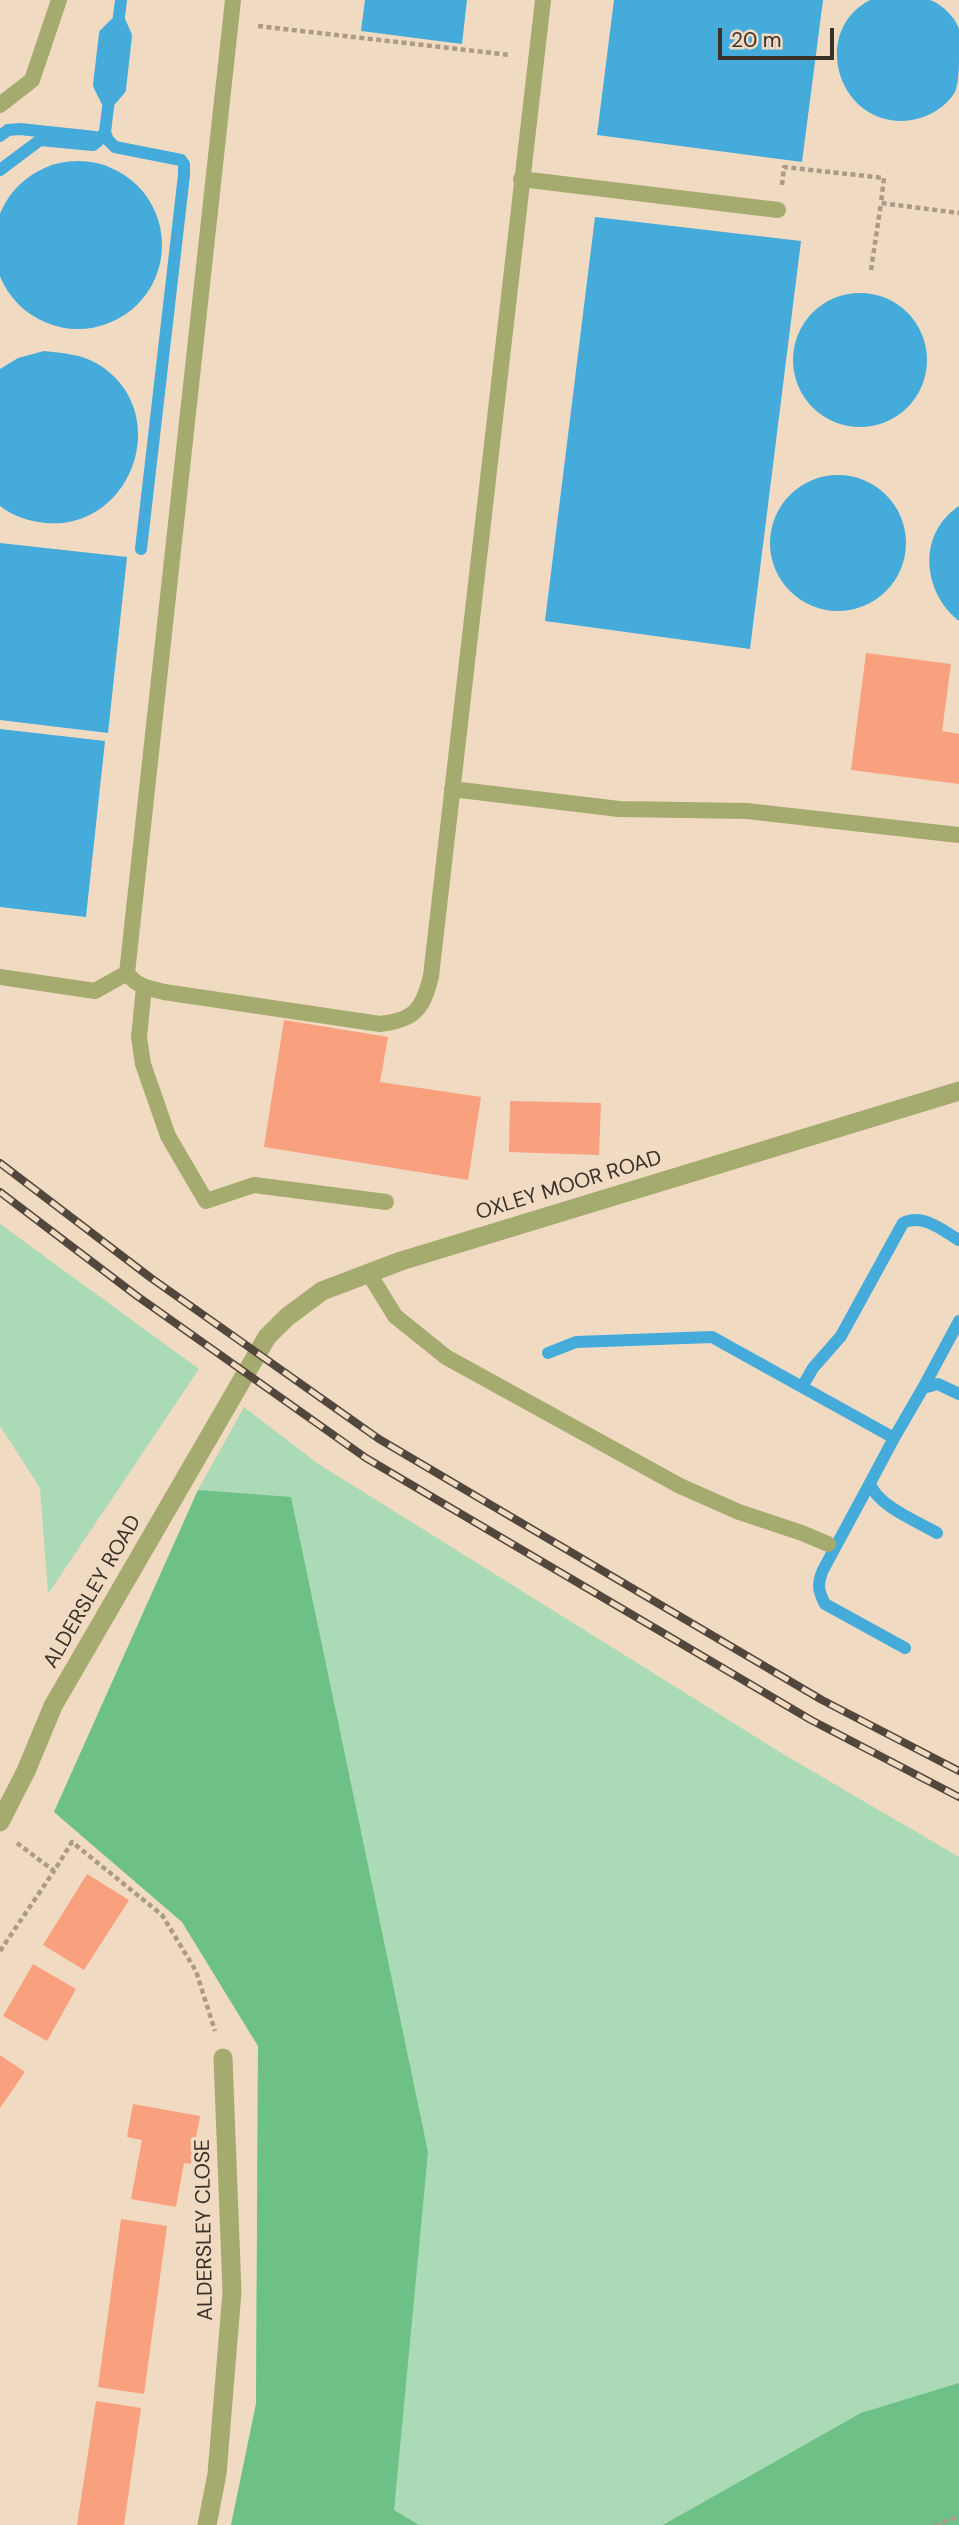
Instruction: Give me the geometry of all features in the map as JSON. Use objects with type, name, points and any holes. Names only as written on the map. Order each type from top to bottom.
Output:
[{"type":"street","name":"OXLEY MOOR ROAD","points":[[235,1389],[267,1337],[287,1317],[322,1290],[368,1272],[959,1091]]},
{"type":"street","name":"ALDERSLEY ROAD","points":[[5,1830],[53,1706],[235,1389]]},
{"type":"street","name":"ALDERSLEY CLOSE","points":[[207,2525],[217,2474],[232,2292],[223,2058]]},
{"type":"lane","points":[[0,105],[32,80],[59,0]]},
{"type":"lane","points":[[233,0],[127,973],[133,982],[144,987],[380,1024],[400,1022],[417,1011],[426,996],[431,976],[543,0]]},
{"type":"lane","points":[[521,179],[778,211]]},
{"type":"lane","points":[[452,789],[619,808],[747,811],[959,835]]},
{"type":"lane","points":[[0,977],[95,991],[127,973]]},
{"type":"lane","points":[[144,987],[139,1037],[143,1064],[168,1136],[206,1201],[254,1185],[386,1202]]},
{"type":"lane","points":[[368,1272],[395,1316],[446,1357],[680,1486],[739,1513],[828,1544]]},
{"type":"path","points":[[229,23],[536,58]]},
{"type":"path","points":[[778,211],[784,167],[884,178],[871,270]]},
{"type":"path","points":[[881,204],[959,213]]},
{"type":"path","points":[[5,1830],[54,1871]]},
{"type":"path","points":[[0,1951],[72,1843],[162,1915],[196,1971],[223,2058]]},
{"type":"path","points":[[935,2525],[959,2516]]},
{"type":"green space","points":[[0,1224],[199,1369],[48,1594],[40,1488],[0,1426]]},
{"type":"green space","points":[[244,1407],[317,1463],[783,1754],[959,1857],[959,2525],[231,2525],[256,2404],[258,2046],[182,1922],[54,1812],[198,1490]]},
{"type":"green space","points":[[198,1490],[291,1497],[428,2152],[394,2510],[419,2525],[231,2525],[256,2404],[258,2046],[182,1922],[54,1812]]},
{"type":"green space","points":[[959,2383],[959,2525],[663,2525],[861,2413]]},
{"type":"water","points":[[365,0],[467,0],[462,44],[361,31]]},
{"type":"water","points":[[614,0],[823,0],[802,162],[597,135]]},
{"type":"water","points":[[870,0],[929,0],[943,7],[955,20],[959,29],[959,69],[955,92],[947,102],[925,116],[912,120],[887,120],[867,111],[851,96],[841,77],[837,56],[840,34],[851,15]]},
{"type":"water","points":[[78,161],[110,167],[138,185],[156,213],[162,245],[156,277],[138,305],[110,323],[78,329],[46,323],[18,305],[0,277],[-6,245],[0,213],[18,185],[46,167]]},
{"type":"water","points":[[595,217],[801,241],[750,649],[545,621]]},
{"type":"water","points":[[860,293],[885,298],[907,313],[922,335],[927,360],[922,385],[907,407],[885,422],[860,427],[835,422],[813,407],[798,385],[793,360],[798,335],[813,313],[835,298]]},
{"type":"water","points":[[44,351],[90,360],[120,383],[134,408],[138,436],[134,463],[121,488],[102,508],[76,520],[45,523],[15,515],[0,506],[0,369],[18,358]]},
{"type":"water","points":[[838,475],[864,481],[886,495],[900,517],[906,543],[900,569],[886,591],[864,605],[838,611],[812,605],[790,591],[776,569],[770,543],[776,517],[790,495],[812,481]]},
{"type":"water","points":[[959,506],[959,621],[937,595],[929,563],[936,532],[945,518]]},
{"type":"water","points":[[0,543],[127,557],[108,733],[0,720]]},
{"type":"water","points":[[0,729],[105,741],[86,917],[0,907]]},
{"type":"building","points":[[866,653],[951,664],[942,731],[959,734],[959,784],[851,770]]},
{"type":"building","points":[[284,1020],[388,1037],[380,1082],[481,1097],[468,1180],[264,1147]]},
{"type":"building","points":[[510,1101],[601,1103],[599,1155],[509,1152]]},
{"type":"building","points":[[87,1874],[129,1900],[84,1970],[43,1945]]},
{"type":"building","points":[[33,1964],[76,1989],[47,2041],[3,2016]]},
{"type":"building","points":[[0,2055],[25,2072],[0,2108]]},
{"type":"building","points":[[133,2104],[200,2116],[191,2164],[184,2163],[176,2207],[131,2199],[142,2140],[127,2137]]},
{"type":"building","points":[[121,2219],[167,2226],[144,2394],[98,2387]]},
{"type":"building","points":[[96,2401],[141,2408],[124,2525],[77,2525]]},
{"type":"waterway","points":[[121,0],[105,132],[108,140],[115,147],[181,160],[184,164],[141,549]]},
{"type":"waterway","points":[[119,20],[126,36],[120,89],[108,103],[99,85],[105,34],[119,20]]},
{"type":"waterway","points":[[0,136],[8,130],[20,129],[95,137]]},
{"type":"waterway","points":[[0,170],[40,140],[93,145],[105,132]]},
{"type":"waterway","points":[[802,1387],[813,1368],[841,1336],[903,1223],[910,1220],[925,1221],[959,1240]]},
{"type":"waterway","points":[[923,1388],[959,1321]]},
{"type":"waterway","points":[[548,1353],[576,1342],[712,1337],[894,1438],[923,1388],[938,1384],[959,1394]]},
{"type":"waterway","points":[[894,1438],[870,1483],[880,1499],[889,1506],[937,1533]]},
{"type":"waterway","points":[[870,1483],[823,1570],[819,1583],[820,1591],[825,1604],[905,1648]]},
{"type":"railway","points":[[0,1163],[151,1278],[379,1439],[822,1700],[959,1771]]},
{"type":"railway","points":[[0,1192],[137,1296],[366,1458],[811,1720],[959,1797]]}]
